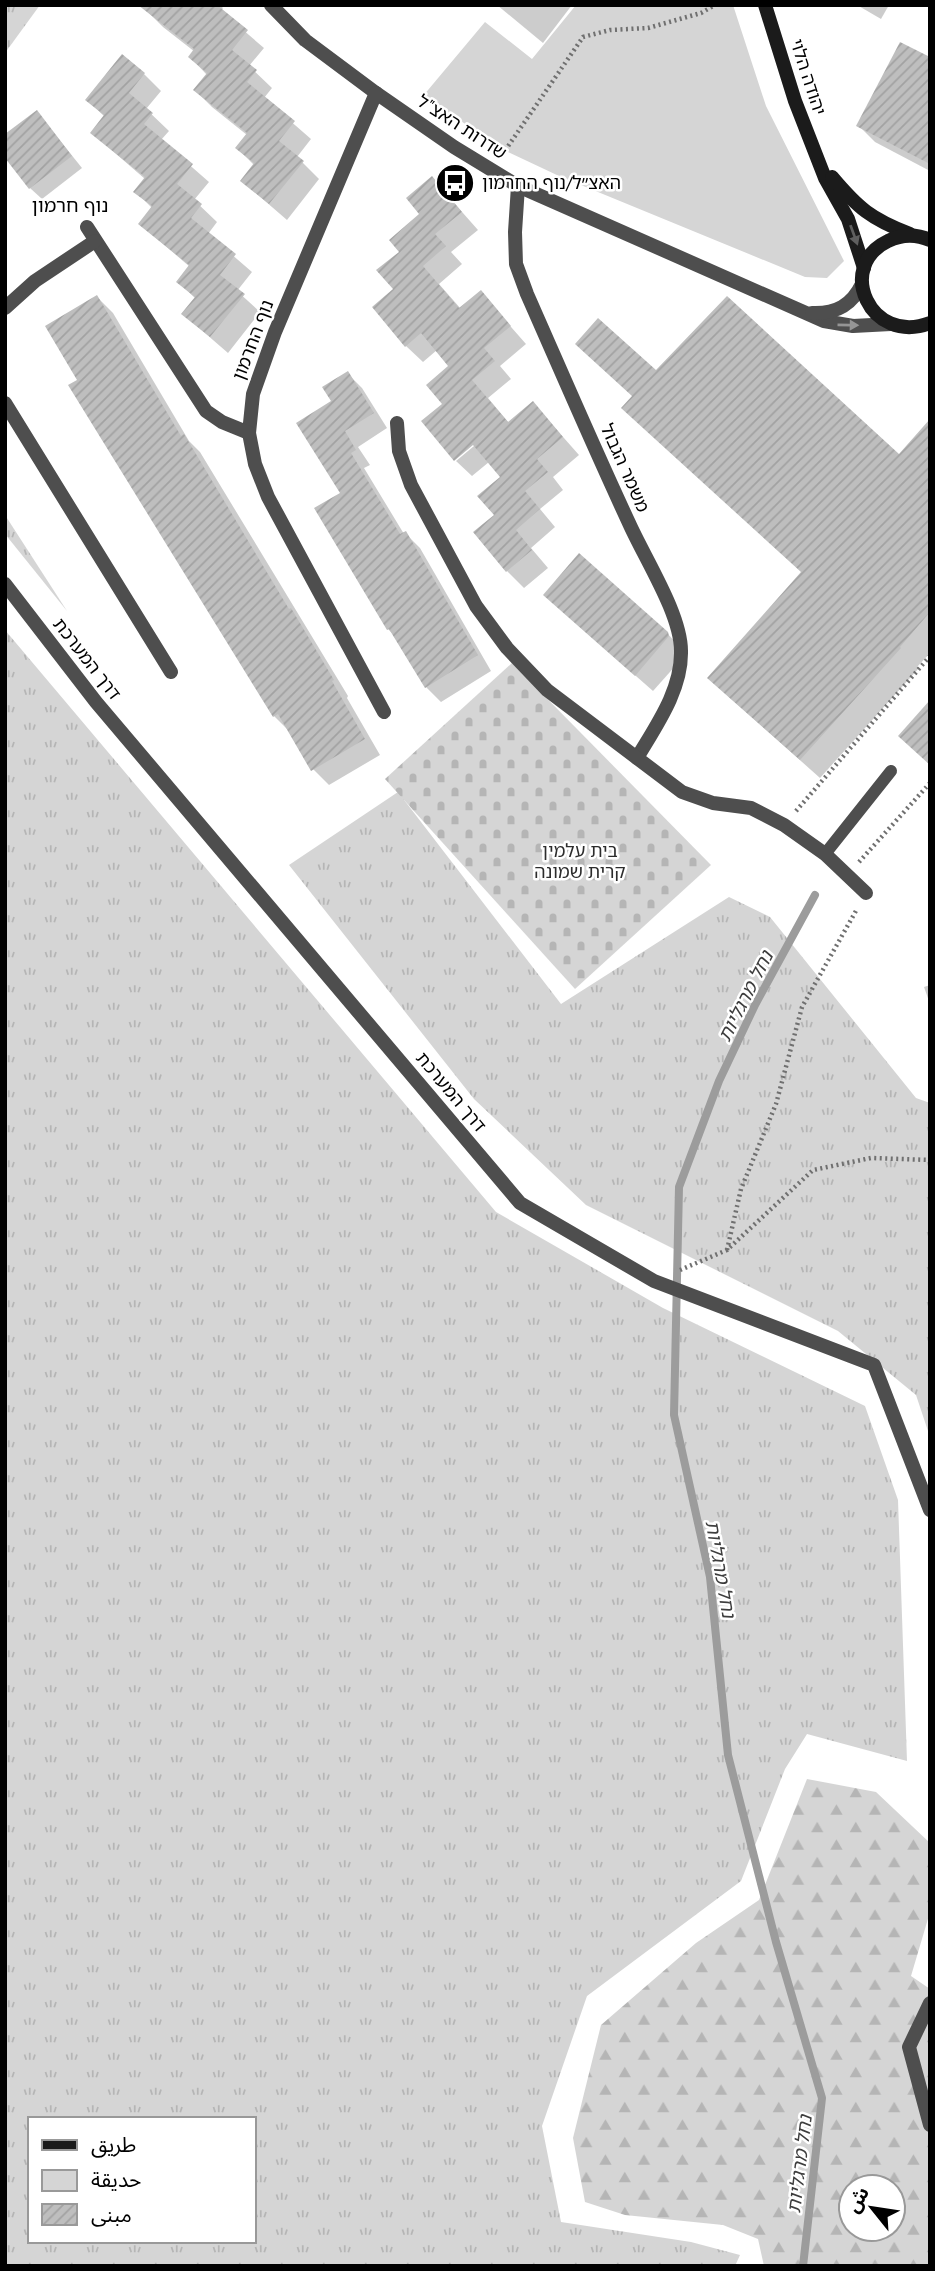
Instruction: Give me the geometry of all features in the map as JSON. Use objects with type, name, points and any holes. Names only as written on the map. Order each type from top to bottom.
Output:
[{"type":"street","name":"שדרות האצ\"ל","points":[[271,5],[305,40],[376,93],[454,148],[518,186],[836,324],[891,324]]},
{"type":"street","name":"יהודה הלוי","points":[[765,5],[817,160],[848,219],[864,268]]},
{"type":"street","name":"נוף החרמון","points":[[376,93],[275,332],[253,394],[249,433],[255,464],[268,497],[384,712]]},
{"type":"street","name":"יהודה הלוי","points":[[817,160],[855,205],[880,223],[924,237]]},
{"type":"street","name":"משמר הגבול","points":[[518,186],[516,264],[629,524],[678,627],[682,653],[677,678],[667,708],[637,758]]},
{"type":"street","points":[[86,228],[206,411],[222,422],[249,433]]},
{"type":"street","points":[[807,313],[821,314],[848,304],[856,297],[862,284],[864,268],[871,254],[882,243],[897,237],[924,237]]},
{"type":"street","points":[[5,308],[35,281],[95,241]]},
{"type":"street","points":[[862,284],[865,299],[873,312],[891,324],[930,330]]},
{"type":"street","points":[[914,328],[930,323]]},
{"type":"street","points":[[5,403],[171,671]]},
{"type":"street","points":[[397,423],[399,451],[411,485],[476,606],[507,648],[547,690],[682,792],[713,803],[751,808],[784,825],[825,854],[866,893]]},
{"type":"street","name":"דרך המערכת","points":[[5,584],[96,702],[520,1203],[654,1281],[874,1365],[930,1510]]},
{"type":"street","points":[[930,2003],[909,2047],[930,2125]]},
{"type":"lane","points":[[825,854],[891,771]]},
{"type":"path","points":[[492,170],[583,37],[610,30],[648,28],[701,13],[715,5]]},
{"type":"path","points":[[784,825],[930,656]]},
{"type":"path","points":[[847,876],[930,783]]},
{"type":"path","points":[[727,1250],[741,1189],[776,1104],[802,1007],[866,893]]},
{"type":"path","points":[[654,1281],[727,1250],[813,1170],[871,1158],[930,1160]]},
{"type":"green space","points":[[5,5],[40,5],[5,53]]},
{"type":"green space","points":[[576,5],[733,5],[766,106],[844,261],[827,278],[805,277],[559,176],[506,151],[423,96],[485,22],[532,59]]},
{"type":"green space","points":[[5,515],[67,611],[5,534]]},
{"type":"green space","points":[[5,630],[496,1212],[663,1308],[865,1406],[898,1500],[907,1761],[807,1734],[785,1769],[741,1881],[587,1996],[542,2126],[561,2222],[691,2242],[740,2255],[735,2266],[5,2266]]},
{"type":"green space","name":"בית עלמין קרית שמונה","points":[[512,663],[711,865],[575,989],[385,779]]},
{"type":"green space","points":[[398,792],[561,1004],[729,897],[770,917],[916,1098],[930,1103],[930,1437],[916,1395],[838,1331],[586,1205],[474,1099],[289,865]]},
{"type":"green space","points":[[807,1779],[876,1792],[930,1843],[930,1912],[911,1976],[930,1989],[930,2266],[764,2266],[758,2239],[723,2225],[625,2215],[585,2202],[573,2138],[601,2025],[696,1943],[759,1900]]},
{"type":"building","points":[[138,5],[217,5],[248,30],[232,50],[257,70],[247,82],[295,121],[279,141],[304,161],[269,204],[240,181],[254,163],[235,148],[247,133],[193,90],[207,73],[188,57],[194,49]]},
{"type":"building","points":[[900,42],[930,57],[930,164],[856,126]]},
{"type":"building","points":[[122,54],[145,73],[129,93],[153,113],[144,124],[193,164],[177,184],[202,204],[191,218],[236,254],[220,275],[245,294],[210,337],[181,314],[195,297],[176,282],[189,265],[138,224],[152,206],[133,192],[145,177],[90,133],[104,115],[85,100]]},
{"type":"building","points":[[37,110],[72,156],[29,189],[5,158],[5,134]]},
{"type":"building","points":[[432,176],[462,212],[435,234],[446,246],[423,266],[459,308],[481,290],[511,326],[484,348],[495,361],[472,380],[508,422],[533,401],[563,437],[537,459],[548,472],[525,491],[540,509],[516,530],[532,550],[506,572],[473,532],[494,515],[477,496],[500,477],[473,445],[454,461],[421,421],[442,404],[426,385],[448,366],[421,333],[405,347],[372,307],[393,289],[376,270],[399,252],[389,240],[419,214],[406,198]]},
{"type":"building","points":[[97,295],[181,436],[184,434],[289,609],[291,608],[365,739],[311,771],[278,714],[273,717],[68,385],[77,380],[45,326]]},
{"type":"building","points":[[727,296],[899,454],[930,419],[930,612],[800,760],[707,678],[801,572],[621,408],[632,396],[575,344],[598,318],[656,370]]},
{"type":"building","points":[[348,371],[374,413],[345,431],[356,450],[351,453],[400,534],[406,531],[478,655],[425,688],[314,508],[340,493],[296,423],[331,401],[322,387]]},
{"type":"building","points":[[579,553],[668,632],[669,636],[635,676],[543,595]]},
{"type":"building","points":[[930,700],[930,765],[898,736]]},
{"type":"waterway","name":"נחל מרגליות","points":[[803,2266],[822,2098],[776,1942],[728,1755],[710,1577],[674,1415],[679,1187],[719,1081],[755,1005],[815,895]]},
{"type":"place","name":"האצ״ל/נוף החרמון","points":[[455,183]]},
{"type":"district","name":"נוף חרמון","points":[[70,205]]}]
